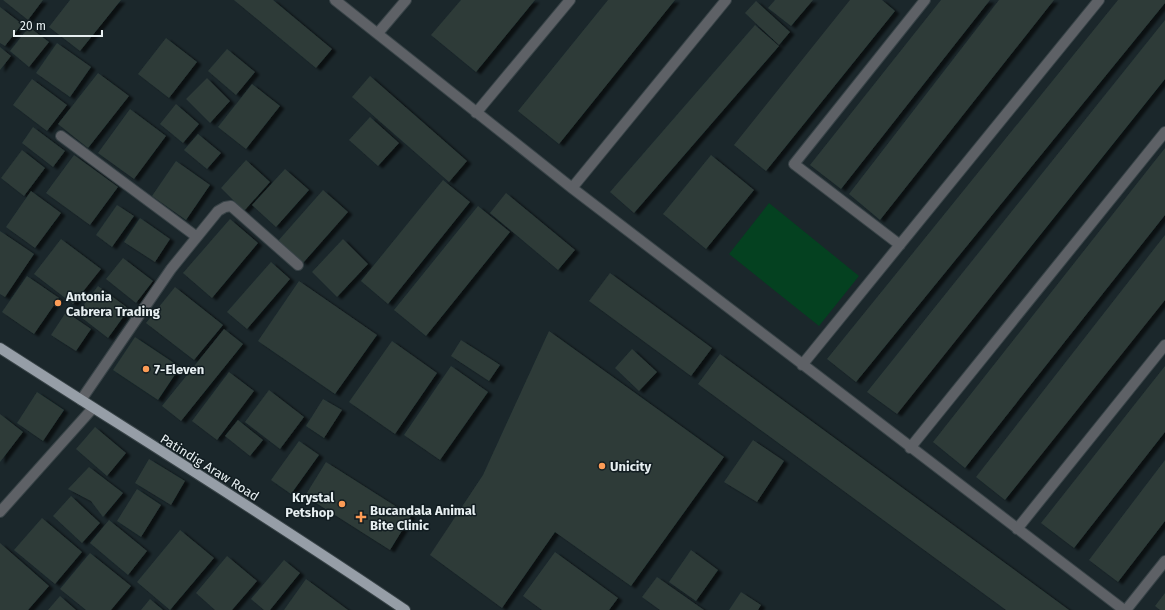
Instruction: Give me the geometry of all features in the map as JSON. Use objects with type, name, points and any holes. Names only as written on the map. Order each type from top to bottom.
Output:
[{"type":"main road","name":"Patindig Araw Road","points":[[0,348],[282,528],[405,610]]},
{"type":"street","points":[[335,0],[378,33],[476,114],[910,448],[1125,610],[1165,561]]},
{"type":"street","points":[[378,33],[406,0]]},
{"type":"street","points":[[476,114],[570,0]]},
{"type":"street","points":[[572,188],[726,0]]},
{"type":"street","points":[[900,245],[794,164],[925,0]]},
{"type":"street","points":[[802,365],[1099,0]]},
{"type":"street","points":[[910,448],[1165,132]]},
{"type":"street","points":[[61,136],[197,237]]},
{"type":"street","points":[[81,400],[171,269],[218,211],[225,207],[231,206],[298,265]]},
{"type":"street","points":[[1017,529],[1165,345]]},
{"type":"street","points":[[0,512],[93,408]]},
{"type":"green space","points":[[769,203],[859,276],[819,326],[729,254]]},
{"type":"building","points":[[3,0],[43,0],[28,20]]},
{"type":"building","points":[[70,0],[121,0],[80,51],[49,27]]},
{"type":"building","points":[[234,0],[273,0],[332,49],[316,68]]},
{"type":"building","points":[[461,0],[535,0],[476,72],[431,35]]},
{"type":"building","points":[[608,0],[675,0],[559,144],[518,111]]},
{"type":"building","points":[[775,0],[813,0],[791,26],[768,8]]},
{"type":"building","points":[[850,0],[882,0],[895,11],[766,171],[734,145]]},
{"type":"building","points":[[941,0],[990,0],[841,189],[810,165]]},
{"type":"building","points":[[999,0],[1054,0],[880,220],[849,194]]},
{"type":"building","points":[[1118,0],[1165,0],[1165,3],[856,382],[827,359]]},
{"type":"building","points":[[756,1],[790,32],[779,45],[745,13]]},
{"type":"building","points":[[0,7],[22,24],[5,46],[0,43]]},
{"type":"building","points":[[1165,20],[1165,79],[897,414],[867,392]]},
{"type":"building","points":[[755,25],[779,46],[634,213],[610,192]]},
{"type":"building","points":[[29,27],[49,42],[29,67],[10,51]]},
{"type":"building","points":[[166,38],[197,62],[169,98],[138,74]]},
{"type":"building","points":[[57,43],[91,67],[70,97],[36,73]]},
{"type":"building","points":[[0,47],[11,56],[0,70]]},
{"type":"building","points":[[227,49],[255,72],[236,95],[208,71]]},
{"type":"building","points":[[98,73],[129,96],[88,148],[58,124]]},
{"type":"building","points":[[370,76],[467,161],[449,182],[352,97]]},
{"type":"building","points":[[207,78],[230,101],[210,123],[186,99]]},
{"type":"building","points":[[32,79],[67,105],[47,131],[13,105]]},
{"type":"building","points":[[252,84],[280,106],[246,149],[218,127]]},
{"type":"building","points":[[176,104],[199,124],[183,143],[160,124]]},
{"type":"building","points":[[130,109],[166,136],[134,179],[98,153]]},
{"type":"building","points":[[370,117],[399,143],[378,166],[349,140]]},
{"type":"building","points":[[33,127],[65,151],[53,167],[22,143]]},
{"type":"building","points":[[198,134],[221,153],[207,169],[184,150]]},
{"type":"building","points":[[1165,148],[1165,215],[965,468],[933,442]]},
{"type":"building","points":[[22,150],[45,168],[24,196],[1,178]]},
{"type":"building","points":[[74,155],[118,187],[90,225],[46,193]]},
{"type":"building","points":[[711,155],[754,190],[706,249],[663,214]]},
{"type":"building","points":[[246,160],[270,182],[244,211],[221,188]]},
{"type":"building","points":[[176,161],[210,185],[186,220],[152,196]]},
{"type":"building","points":[[285,169],[309,190],[276,227],[252,205]]},
{"type":"building","points":[[443,180],[470,202],[388,304],[361,281]]},
{"type":"building","points":[[323,190],[348,212],[303,263],[278,241]]},
{"type":"building","points":[[31,191],[61,213],[35,248],[6,227]]},
{"type":"building","points":[[506,193],[575,250],[558,270],[490,213]]},
{"type":"building","points":[[117,205],[134,216],[112,247],[96,235]]},
{"type":"building","points":[[478,206],[510,232],[426,336],[394,310]]},
{"type":"building","points":[[140,218],[170,239],[155,262],[124,242]]},
{"type":"building","points":[[230,219],[258,243],[212,298],[183,273]]},
{"type":"building","points":[[0,231],[34,254],[5,297],[0,294]]},
{"type":"building","points":[[1165,235],[1165,300],[1005,500],[976,477]]},
{"type":"building","points":[[61,239],[101,269],[73,304],[34,274]]},
{"type":"building","points":[[343,239],[368,264],[337,297],[312,272]]},
{"type":"building","points":[[123,258],[153,281],[136,303],[106,279]]},
{"type":"building","points":[[271,262],[290,279],[247,329],[227,312]]},
{"type":"building","points":[[610,273],[712,348],[691,376],[589,301]]},
{"type":"building","points":[[27,276],[59,298],[34,334],[2,312]]},
{"type":"building","points":[[299,281],[377,335],[335,394],[258,341]]},
{"type":"building","points":[[98,286],[129,309],[108,338],[77,314]]},
{"type":"building","points":[[175,287],[223,325],[194,360],[146,323]]},
{"type":"building","points":[[66,312],[91,329],[76,351],[51,335]]},
{"type":"building","points":[[224,329],[243,344],[181,421],[162,406]]},
{"type":"building","name":"Unicity","points":[[549,331],[724,457],[631,586],[555,532],[502,608],[430,555],[483,475]]},
{"type":"building","name":"7-Eleven","points":[[135,337],[180,367],[158,400],[113,370]]},
{"type":"building","points":[[461,340],[500,365],[489,381],[451,356]]},
{"type":"building","points":[[392,341],[437,373],[395,434],[349,402]]},
{"type":"building","points":[[632,349],[657,372],[639,391],[615,368]]},
{"type":"building","points":[[720,354],[1069,610],[1006,610],[698,384]]},
{"type":"building","points":[[451,366],[488,392],[440,460],[404,435]]},
{"type":"building","points":[[1165,366],[1165,432],[1074,548],[1041,523]]},
{"type":"building","points":[[229,372],[254,391],[217,440],[192,421]]},
{"type":"building","points":[[269,390],[304,417],[280,449],[245,422]]},
{"type":"building","points":[[37,392],[64,410],[43,441],[17,423]]},
{"type":"building","points":[[323,399],[342,410],[324,438],[306,426]]},
{"type":"building","points":[[0,414],[23,432],[0,462]]},
{"type":"building","points":[[238,420],[263,440],[250,456],[225,436]]},
{"type":"building","points":[[95,427],[126,453],[107,476],[76,449]]},
{"type":"building","points":[[753,440],[784,461],[757,502],[724,482]]},
{"type":"building","points":[[299,441],[319,455],[291,494],[271,480]]},
{"type":"building","points":[[149,459],[185,481],[171,505],[135,483]]},
{"type":"building","points":[[1165,460],[1165,521],[1118,582],[1089,560]]},
{"type":"building","points":[[326,462],[411,516],[390,550],[305,496]]},
{"type":"building","points":[[89,467],[123,493],[103,517],[91,501],[68,489]]},
{"type":"building","points":[[137,489],[161,505],[141,537],[117,521]]},
{"type":"building","points":[[71,496],[100,523],[82,543],[53,516]]},
{"type":"building","points":[[42,518],[82,552],[55,584],[14,550]]},
{"type":"building","points":[[109,520],[147,551],[128,575],[90,543]]},
{"type":"building","points":[[180,530],[214,558],[170,610],[137,582]]},
{"type":"building","points":[[0,543],[49,586],[28,610],[0,610]]},
{"type":"building","points":[[691,550],[718,570],[696,601],[669,582]]},
{"type":"building","points":[[555,552],[618,598],[609,610],[542,610],[523,596]]},
{"type":"building","points":[[90,553],[131,586],[111,610],[86,610],[60,589]]},
{"type":"building","points":[[227,556],[257,581],[232,610],[215,610],[196,593]]},
{"type":"building","points":[[284,560],[300,573],[270,610],[264,610],[251,599]]},
{"type":"building","points":[[657,577],[704,610],[660,610],[642,597]]},
{"type":"building","points":[[306,579],[348,610],[284,610]]},
{"type":"building","points":[[741,592],[761,605],[758,610],[729,610]]},
{"type":"building","points":[[1165,593],[1165,610],[1160,610],[1155,606]]},
{"type":"building","points":[[60,596],[76,610],[48,610]]},
{"type":"building","points":[[150,599],[163,610],[141,610]]},
{"type":"place","name":"Antonia Cabrera Trading","points":[[58,303]]},
{"type":"place","name":"7-Eleven","points":[[146,369]]},
{"type":"place","name":"Unicity","points":[[602,466]]},
{"type":"place","name":"Krystal Petshop","points":[[342,504]]},
{"type":"place","name":"Bucandala Animal Bite Clinic","points":[[361,517]]}]
